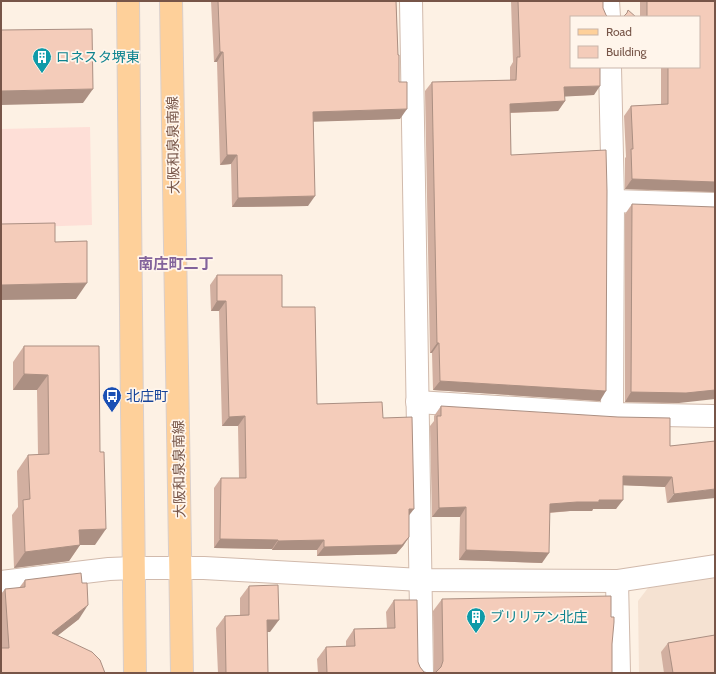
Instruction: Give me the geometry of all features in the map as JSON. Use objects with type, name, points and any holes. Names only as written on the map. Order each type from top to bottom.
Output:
[{"type":"main road","points":[[128,1],[135,673]]},
{"type":"main road","name":"大阪和泉泉南線","points":[[171,1],[182,673]]},
{"type":"street","points":[[411,1],[422,673]]},
{"type":"street","points":[[608,1],[609,16]]},
{"type":"street","points":[[610,68],[613,201],[612,414]]},
{"type":"street","points":[[613,201],[715,204]]},
{"type":"street","points":[[417,402],[612,414],[713,416]]},
{"type":"street","points":[[1,582],[109,569],[134,568],[204,568],[421,580],[617,581],[715,566]]},
{"type":"street","points":[[617,581],[619,673]]},
{"type":"shaded area","points":[[90,127],[92,225],[1,228],[1,129]]},
{"type":"shaded area","points":[[715,577],[715,673],[639,673],[638,601],[648,588]]},
{"type":"building","points":[[218,1],[396,1],[399,82],[407,82],[407,109],[313,112],[315,196],[238,198],[237,155],[227,155],[223,52],[220,52]]},
{"type":"building","points":[[518,1],[603,1],[603,8],[607,16],[570,16],[570,68],[600,68],[600,86],[564,87],[565,101],[510,104],[511,155],[606,150],[606,391],[440,381],[439,343],[437,343],[432,82],[516,80],[517,57],[520,57]]},
{"type":"building","points":[[647,1],[715,1],[715,182],[632,179],[631,149],[633,149],[631,106],[668,104],[668,68],[700,68],[700,16],[647,16]]},
{"type":"building","points":[[628,10],[635,16],[624,16]]},
{"type":"building","name":"ロネスタ堺東","points":[[92,29],[93,89],[1,91],[1,30]]},
{"type":"building","points":[[632,204],[715,207],[715,390],[686,393],[631,392]]},
{"type":"building","points":[[55,223],[55,242],[87,241],[87,283],[1,285],[1,224]]},
{"type":"building","points":[[217,275],[282,275],[282,307],[315,307],[317,404],[382,402],[383,418],[412,417],[414,509],[409,509],[409,537],[402,545],[324,547],[324,540],[278,541],[220,539],[221,478],[246,478],[245,416],[229,417],[226,301],[217,301]]},
{"type":"building","points":[[24,346],[99,346],[100,452],[104,452],[106,529],[79,530],[80,545],[25,552],[23,500],[30,499],[28,455],[49,454],[48,375],[24,374]]},
{"type":"building","points":[[441,406],[618,417],[670,418],[670,446],[715,441],[715,489],[674,494],[672,477],[623,476],[623,500],[599,500],[599,502],[550,504],[549,553],[466,550],[466,507],[439,508],[437,416],[441,416]]},
{"type":"building","points":[[81,573],[82,583],[87,583],[88,605],[52,633],[92,652],[100,660],[105,673],[1,673],[1,648],[9,648],[5,589],[25,587],[25,580]]},
{"type":"building","points":[[278,585],[279,620],[267,620],[268,673],[226,673],[225,616],[249,615],[249,586]]},
{"type":"building","points":[[611,596],[611,617],[614,617],[612,673],[433,673],[441,667],[443,661],[442,599]]},
{"type":"building","points":[[394,600],[417,600],[418,662],[424,672],[429,673],[327,673],[326,647],[355,646],[354,629],[395,628]]},
{"type":"building","points":[[715,635],[715,673],[673,673],[668,643]]},
{"type":"place","name":"ロネスタ堺東","points":[[42,74]]},
{"type":"place","name":"北庄町","points":[[112,413]]},
{"type":"place","name":"ブリリアン北庄","points":[[476,634]]},
{"type":"district","name":"南庄町二丁","points":[[176,264]]}]
